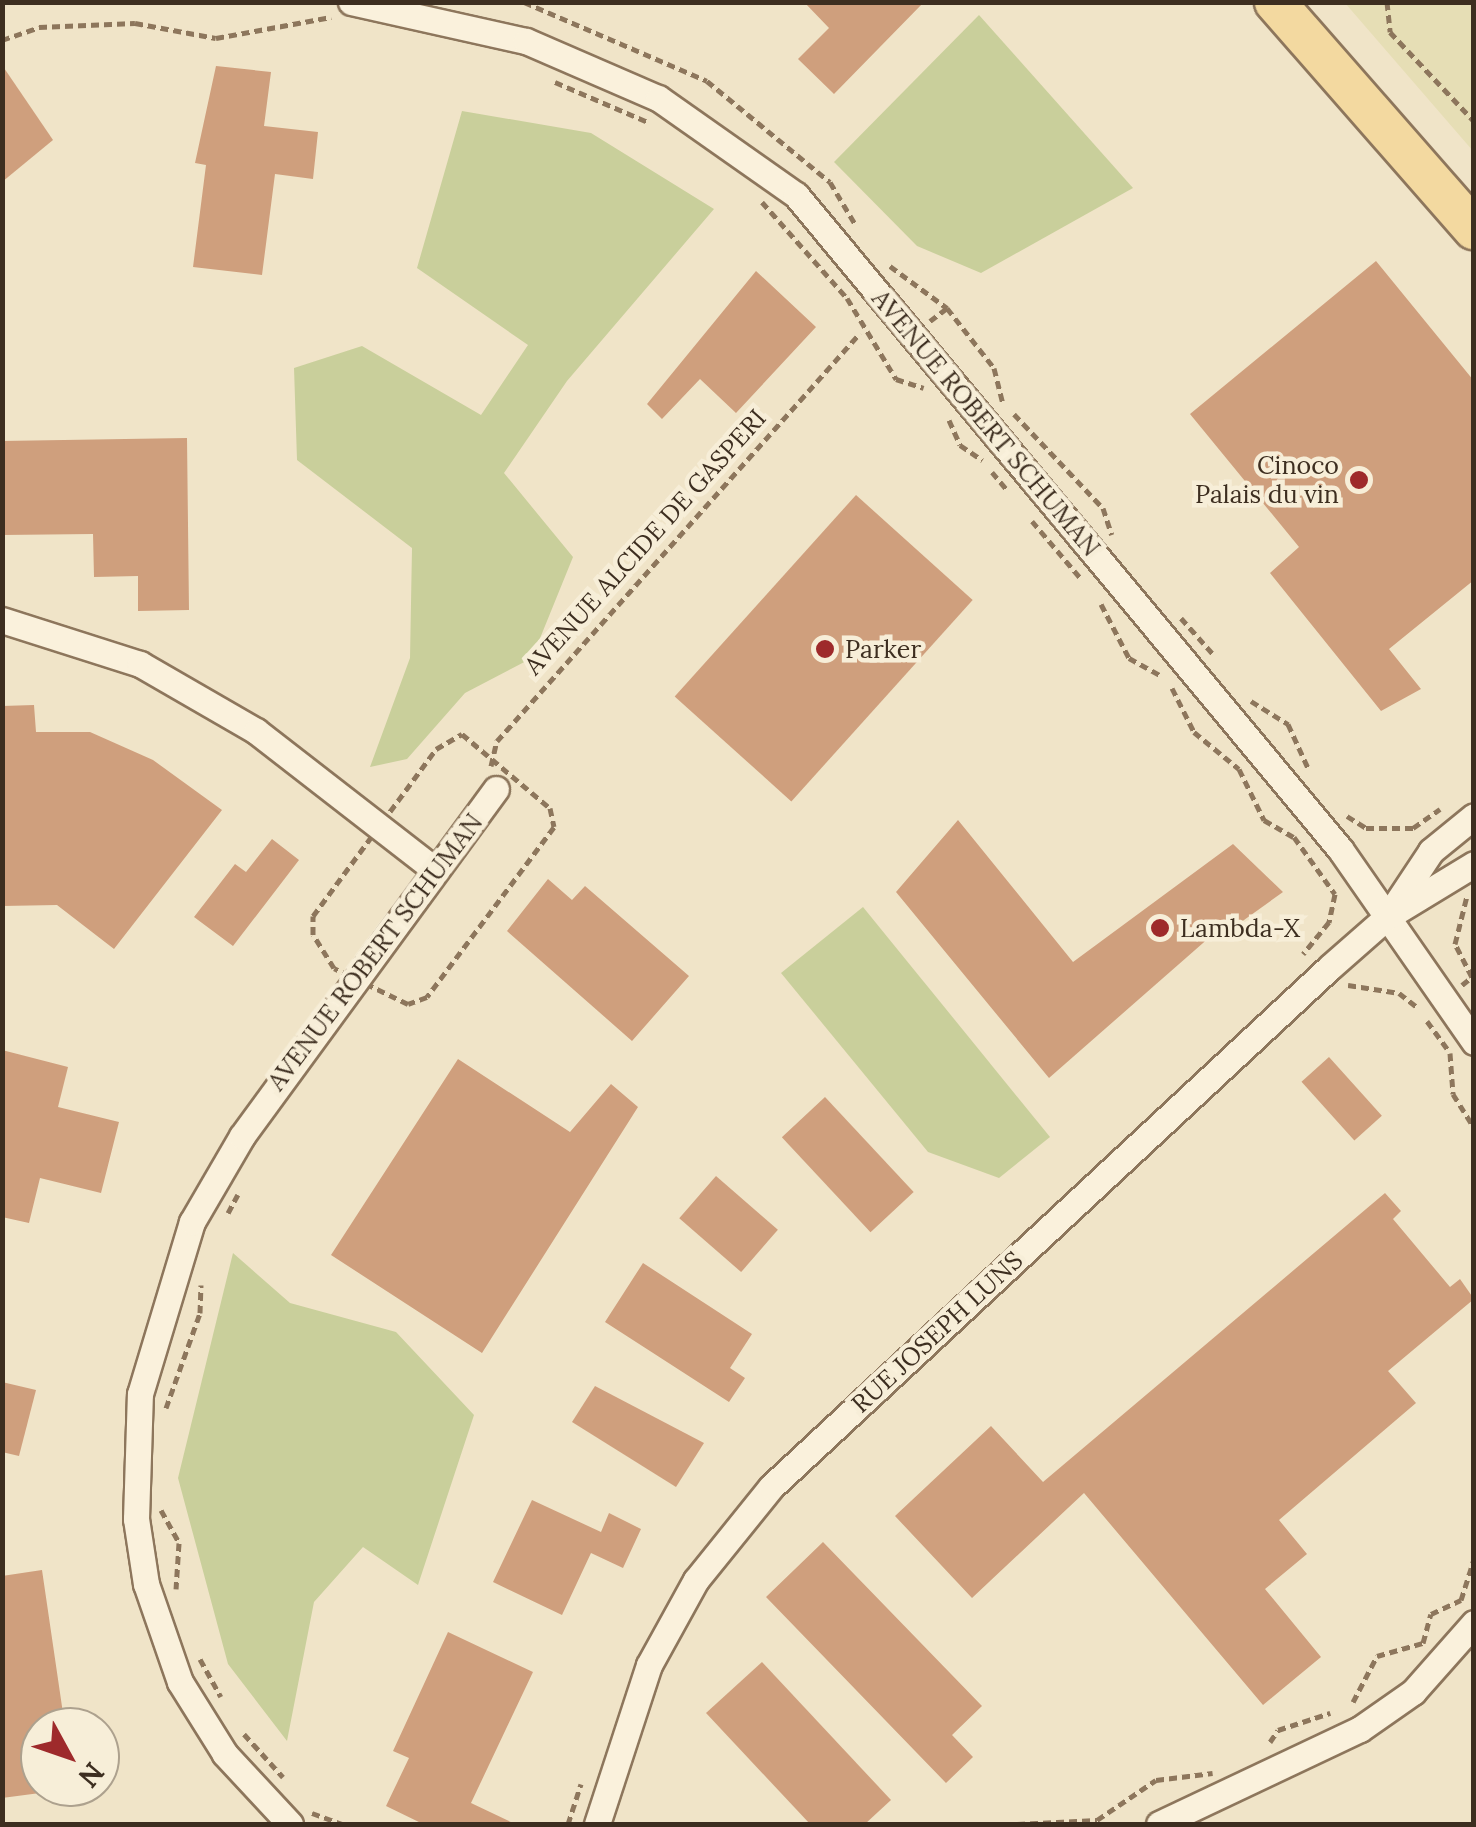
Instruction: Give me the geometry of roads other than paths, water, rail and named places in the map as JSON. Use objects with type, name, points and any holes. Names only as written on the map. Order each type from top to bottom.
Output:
[{"type":"main road","points":[[1275,2],[1474,229]]},
{"type":"street","name":"AVENUE ROBERT SCHUMAN","points":[[348,12],[526,41],[658,98],[796,195],[913,333],[1387,917],[1474,1042]]},
{"type":"street","points":[[2,620],[140,664],[256,731],[435,870]]},
{"type":"street","name":"AVENUE ROBERT SCHUMAN","points":[[297,1815],[225,1754],[180,1682],[146,1584],[132,1471],[140,1394],[192,1222],[296,1051],[496,788]]},
{"type":"street","name":"RUE JOSEPH LUNS","points":[[1387,917],[1464,809]]},
{"type":"street","name":"RUE JOSEPH LUNS","points":[[597,1824],[649,1664],[696,1580],[771,1486],[1330,967],[1387,917],[1474,864]]},
{"type":"street","points":[[1159,1824],[1360,1729],[1413,1692],[1474,1623]]},
{"type":"place","name":"Cinoco Palais du vin","points":[[1359,480]]},
{"type":"place","name":"Parker","points":[[825,649]]},
{"type":"place","name":"Lambda-X","points":[[1160,928]]}]
